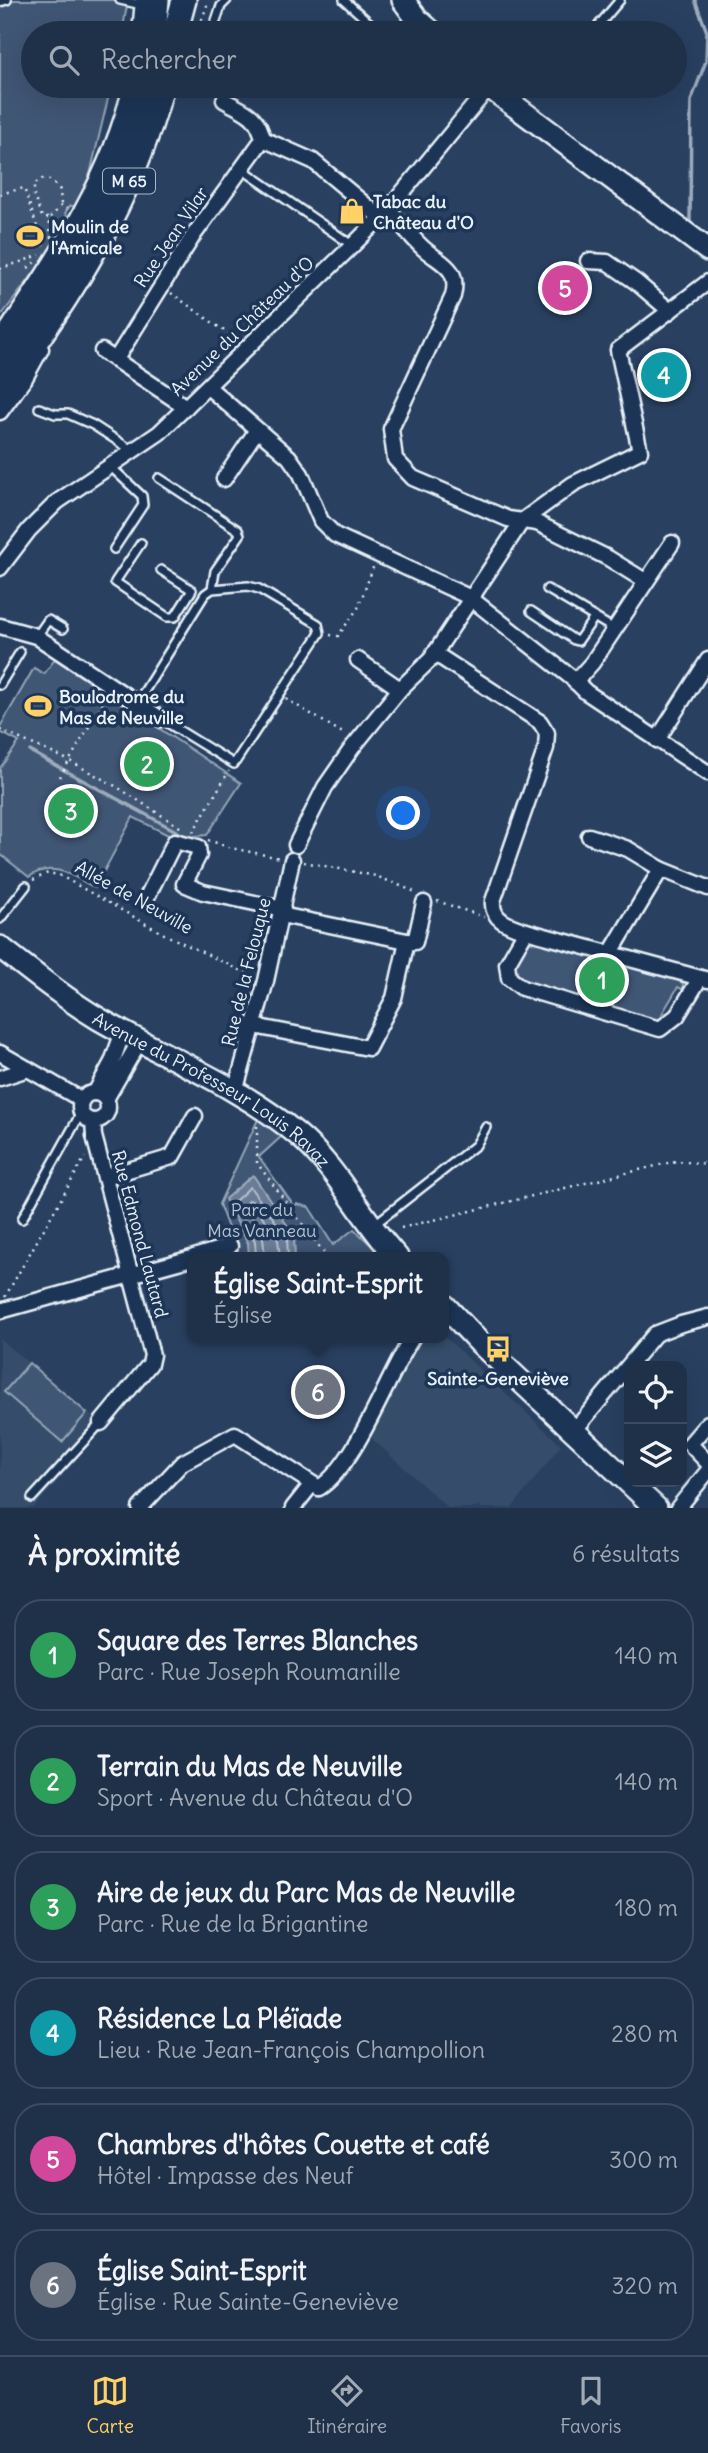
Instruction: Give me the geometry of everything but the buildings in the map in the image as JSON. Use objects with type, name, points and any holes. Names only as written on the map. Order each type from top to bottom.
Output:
[{"type":"main road","points":[[147,2],[151,21]]},
{"type":"main road","name":"M 65","points":[[0,363],[30,321],[102,202],[128,142],[141,98]]},
{"type":"main road","name":"M 65","points":[[0,390],[44,332],[116,211],[145,145],[159,98]]},
{"type":"street","points":[[185,21],[195,0]]},
{"type":"street","points":[[403,0],[419,21]]},
{"type":"street","points":[[143,21],[147,2]]},
{"type":"street","points":[[0,340],[96,186],[110,154],[127,98]]},
{"type":"street","name":"Avenue du Château d'O","points":[[0,568],[29,530],[57,502],[159,433],[351,247],[384,214],[479,98]]},
{"type":"street","points":[[505,98],[708,250]]},
{"type":"street","points":[[224,100],[255,117],[261,126],[263,139],[313,161],[384,214],[424,249],[444,262],[456,285],[391,429],[395,460],[413,478],[508,519],[537,523],[608,558],[645,581]]},
{"type":"street","name":"Rue Jean Vilar","points":[[116,359],[161,286],[263,139]]},
{"type":"street","points":[[588,261],[607,262],[670,311]]},
{"type":"street","points":[[296,845],[325,787],[400,689],[434,653],[522,521],[573,484],[640,451],[618,350],[708,282]]},
{"type":"street","points":[[0,412],[40,354],[44,332]]},
{"type":"street","points":[[102,351],[186,407]]},
{"type":"street","points":[[208,387],[289,457],[301,474],[321,521],[335,535],[469,597],[586,692],[708,773]]},
{"type":"street","points":[[224,479],[257,430]]},
{"type":"street","points":[[575,682],[592,663],[672,543]]},
{"type":"street","points":[[0,626],[36,636],[162,719]]},
{"type":"street","points":[[434,653],[540,722],[547,733],[546,748],[493,901],[492,909],[497,917],[503,923],[526,931],[704,979],[677,1016],[660,1029],[522,988],[515,983],[509,978],[507,964],[526,931]]},
{"type":"street","points":[[358,660],[400,689]]},
{"type":"street","points":[[657,740],[708,660]]},
{"type":"street","points":[[589,836],[628,849],[661,869],[708,888]]},
{"type":"street","points":[[148,895],[175,841],[198,847],[199,855],[184,884]]},
{"type":"street","name":"Rue de la Felouque","points":[[235,1092],[266,981],[292,860]]},
{"type":"street","points":[[610,954],[661,869]]},
{"type":"street","points":[[159,872],[203,892],[415,942],[428,899]]},
{"type":"street","points":[[254,1026],[368,1048],[394,998],[407,941]]},
{"type":"street","name":"Avenue du Professeur Louis Ravaz","points":[[0,947],[74,1003],[235,1092],[308,1144],[393,1252]]},
{"type":"street","points":[[0,1053],[91,1105],[130,1035]]},
{"type":"street","points":[[0,1078],[28,1069]]},
{"type":"street","name":"Rue Edmond Lautard","points":[[91,1105],[94,1136],[152,1350],[151,1360],[101,1423]]},
{"type":"street","points":[[105,1177],[172,1157],[195,1116]]},
{"type":"street","points":[[212,1252],[230,1246]]},
{"type":"street","points":[[0,1309],[187,1260]]},
{"type":"street","points":[[449,1311],[573,1432],[656,1508]]},
{"type":"street","points":[[573,1432],[655,1334],[708,1317]]},
{"type":"street","points":[[140,1508],[182,1463],[235,1434],[320,1488],[332,1480],[368,1423],[408,1343]]},
{"type":"street","points":[[708,1423],[690,1444],[708,1463]]},
{"type":"street","points":[[678,1508],[708,1471]]},
{"type":"street","points":[[293,1508],[312,1484]]},
{"type":"lane","points":[[0,2],[7,0]]},
{"type":"lane","points":[[120,0],[147,2]]},
{"type":"lane","points":[[216,21],[221,6],[227,0]]},
{"type":"lane","points":[[344,0],[368,21]]},
{"type":"lane","points":[[602,21],[620,0]]},
{"type":"lane","points":[[242,169],[351,247]]},
{"type":"lane","points":[[39,408],[55,414],[68,414],[93,425],[133,452]]},
{"type":"lane","points":[[110,466],[142,496],[143,505],[114,549]]},
{"type":"lane","points":[[159,478],[238,530],[240,535],[215,571],[212,589]]},
{"type":"lane","points":[[141,543],[115,582],[171,618],[176,615],[192,590],[161,570]]},
{"type":"lane","points":[[137,703],[205,594],[212,589],[248,586],[259,589],[318,624],[320,633],[234,764],[162,719]]},
{"type":"lane","points":[[547,589],[614,629]]},
{"type":"lane","points":[[186,600],[198,606]]},
{"type":"lane","points":[[531,611],[578,641],[594,618]]},
{"type":"lane","points":[[36,636],[48,620],[63,629]]},
{"type":"lane","points":[[0,685],[20,652]]},
{"type":"lane","points":[[0,919],[26,886]]},
{"type":"lane","points":[[22,1219],[91,1105]]},
{"type":"lane","points":[[371,1227],[475,1145],[486,1126]]},
{"type":"lane","points":[[33,1498],[101,1423]]},
{"type":"path","points":[[185,21],[209,0]]},
{"type":"path","points":[[28,268],[46,253],[51,242],[49,219],[61,206],[60,190],[50,180],[42,179],[34,185],[37,208],[42,217],[49,219]]},
{"type":"path","points":[[0,194],[24,188],[46,253]]},
{"type":"path","points":[[61,206],[77,218]]},
{"type":"path","points":[[0,270],[46,253]]},
{"type":"path","points":[[161,286],[246,349]]},
{"type":"path","points":[[320,633],[338,636],[358,608],[377,556]]},
{"type":"path","points":[[60,777],[112,688]]},
{"type":"path","points":[[280,695],[357,742]]},
{"type":"path","points":[[0,730],[68,760],[117,787],[192,835],[234,764]]},
{"type":"path","points":[[205,839],[231,848],[376,876],[428,899],[489,919],[497,917]]},
{"type":"path","name":"Allée de Neuville","points":[[26,886],[37,877],[48,873],[59,874],[166,935],[266,981]]},
{"type":"path","points":[[257,1122],[257,1163],[323,1252]]},
{"type":"path","points":[[0,1309],[86,1156]]},
{"type":"path","points":[[401,1228],[676,1161],[708,1164]]},
{"type":"shaded area","points":[[0,1339],[105,1427],[34,1508],[0,1508]]},
{"type":"shaded area","points":[[449,1341],[561,1445],[512,1508],[481,1508],[478,1505],[475,1508],[448,1508],[368,1435],[416,1343],[449,1343]]},
{"type":"green space","points":[[0,0],[128,0],[124,21],[21,21],[21,98],[108,98],[86,191],[78,206],[70,206],[65,213],[70,221],[51,251],[0,317]]},
{"type":"green space","points":[[55,659],[241,783],[207,835],[174,838],[133,817],[95,888],[71,875],[54,870],[38,872],[29,877],[0,854],[0,768],[19,742],[0,732],[0,727],[34,668],[44,674]]},
{"type":"green space","points":[[541,939],[541,943],[673,978],[675,974],[682,981],[684,990],[678,987],[662,1014],[667,1019],[655,1020],[520,979],[513,974],[512,960],[527,942]]},
{"type":"green space","name":"Parc du Mas Vanneau","points":[[259,1117],[282,1136],[259,1157],[294,1206],[297,1204],[309,1207],[333,1245],[354,1229],[379,1252],[237,1252],[219,1204]]},
{"type":"green space","points":[[29,1363],[87,1413],[62,1442],[4,1392]]},
{"type":"water","points":[[253,1175],[294,1235],[295,1252],[249,1252],[248,1243],[225,1199]]},
{"type":"waterway","points":[[690,221],[691,101],[706,61],[707,32],[695,0]]},
{"type":"waterway","points":[[30,751],[185,836]]},
{"type":"place","name":"Tabac du Château d'O","points":[[352,211]]},
{"type":"place","name":"Moulin de l'Amicale","points":[[30,236]]},
{"type":"place","name":"Chambres d'hôtes Couette et café","points":[[565,288]]},
{"type":"place","name":"Résidence La Pléïade","points":[[664,375]]},
{"type":"place","name":"Boulodrome du Mas de Neuville","points":[[38,706]]},
{"type":"place","name":"Terrain du Mas de Neuville","points":[[147,764]]},
{"type":"place","name":"Aire de jeux du Parc Mas de Neuville","points":[[71,811]]},
{"type":"place","name":"Square des Terres Blanches","points":[[602,980]]},
{"type":"place","name":"Sainte-Geneviève","points":[[498,1349]]},
{"type":"place","name":"Église Saint-Esprit","points":[[318,1392]]}]
